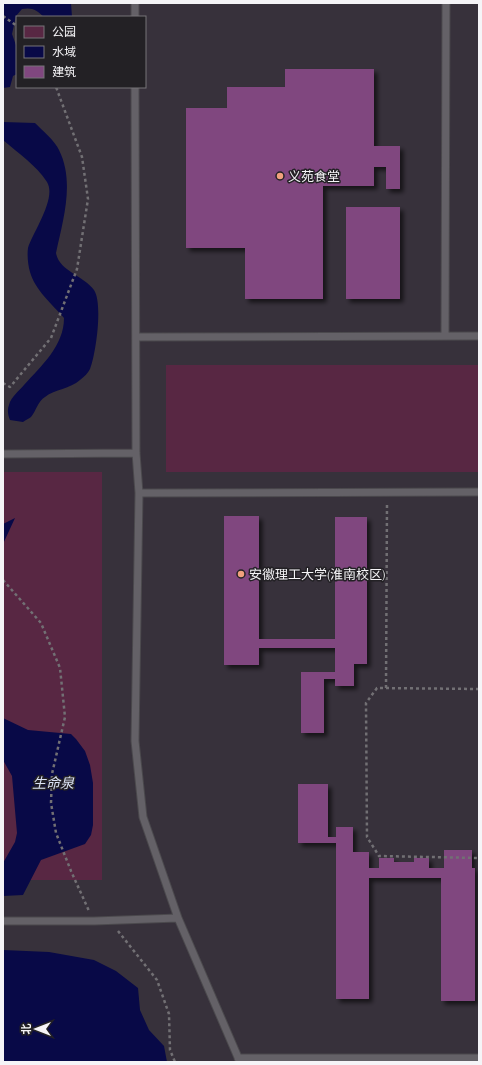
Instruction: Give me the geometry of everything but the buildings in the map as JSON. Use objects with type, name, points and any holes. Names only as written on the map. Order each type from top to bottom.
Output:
[{"type":"lane","points":[[135,3],[135,16]]},
{"type":"lane","points":[[445,336],[446,3]]},
{"type":"lane","points":[[136,88],[136,453],[140,493],[135,741],[143,817],[178,918],[239,1060],[479,1058]]},
{"type":"lane","points":[[136,337],[479,336]]},
{"type":"lane","points":[[3,454],[136,453]]},
{"type":"lane","points":[[140,493],[479,492]]},
{"type":"lane","points":[[3,921],[94,921],[178,918]]},
{"type":"path","points":[[3,16],[16,25]]},
{"type":"path","points":[[3,383],[10,387],[51,338],[77,269],[88,199],[82,156],[56,88]]},
{"type":"path","points":[[386,688],[387,492]]},
{"type":"path","points":[[3,580],[41,624],[60,668],[65,717],[52,774],[51,803],[56,833],[71,871],[94,921]]},
{"type":"path","points":[[479,689],[377,688],[366,703],[367,837],[379,856],[479,858]]},
{"type":"path","points":[[117,930],[157,980],[169,1014],[170,1050],[175,1062]]},
{"type":"shaded area","name":"安徽理工大学(淮南校区)","points":[[3,3],[479,3],[479,1062],[3,1062]]},
{"type":"green space","points":[[166,365],[479,365],[479,472],[166,472]]},
{"type":"green space","points":[[3,472],[102,472],[102,880],[3,880]]},
{"type":"green space","points":[[477,1059],[477,1062],[310,1061]]},
{"type":"water","points":[[3,3],[71,3],[72,16],[43,16],[29,8],[22,9],[16,16],[12,34],[16,45],[16,74],[13,76],[10,87],[3,88]]},
{"type":"water","points":[[3,122],[35,123],[51,139],[59,150],[64,162],[67,188],[64,214],[56,253],[58,259],[67,269],[90,285],[94,290],[97,297],[98,306],[98,329],[92,362],[89,370],[76,383],[49,394],[39,404],[31,417],[23,422],[10,420],[8,407],[11,399],[44,363],[56,346],[63,328],[64,318],[44,296],[32,279],[28,263],[28,248],[47,206],[49,189],[47,182],[38,170],[3,140]]},
{"type":"water","points":[[15,518],[3,544],[3,524]]},
{"type":"water","name":"生命泉","points":[[3,718],[28,730],[71,734],[85,751],[90,765],[93,783],[93,825],[91,835],[85,844],[41,860],[23,895],[3,896],[3,863],[15,842],[17,833],[12,776],[3,760]]},
{"type":"water","points":[[3,950],[49,952],[94,960],[116,971],[138,988],[140,1010],[149,1030],[164,1046],[167,1062],[3,1062]]},
{"type":"place","name":"义苑食堂","points":[[280,176]]},
{"type":"place","name":"安徽理工大学(淮南校区)","points":[[241,574]]}]
